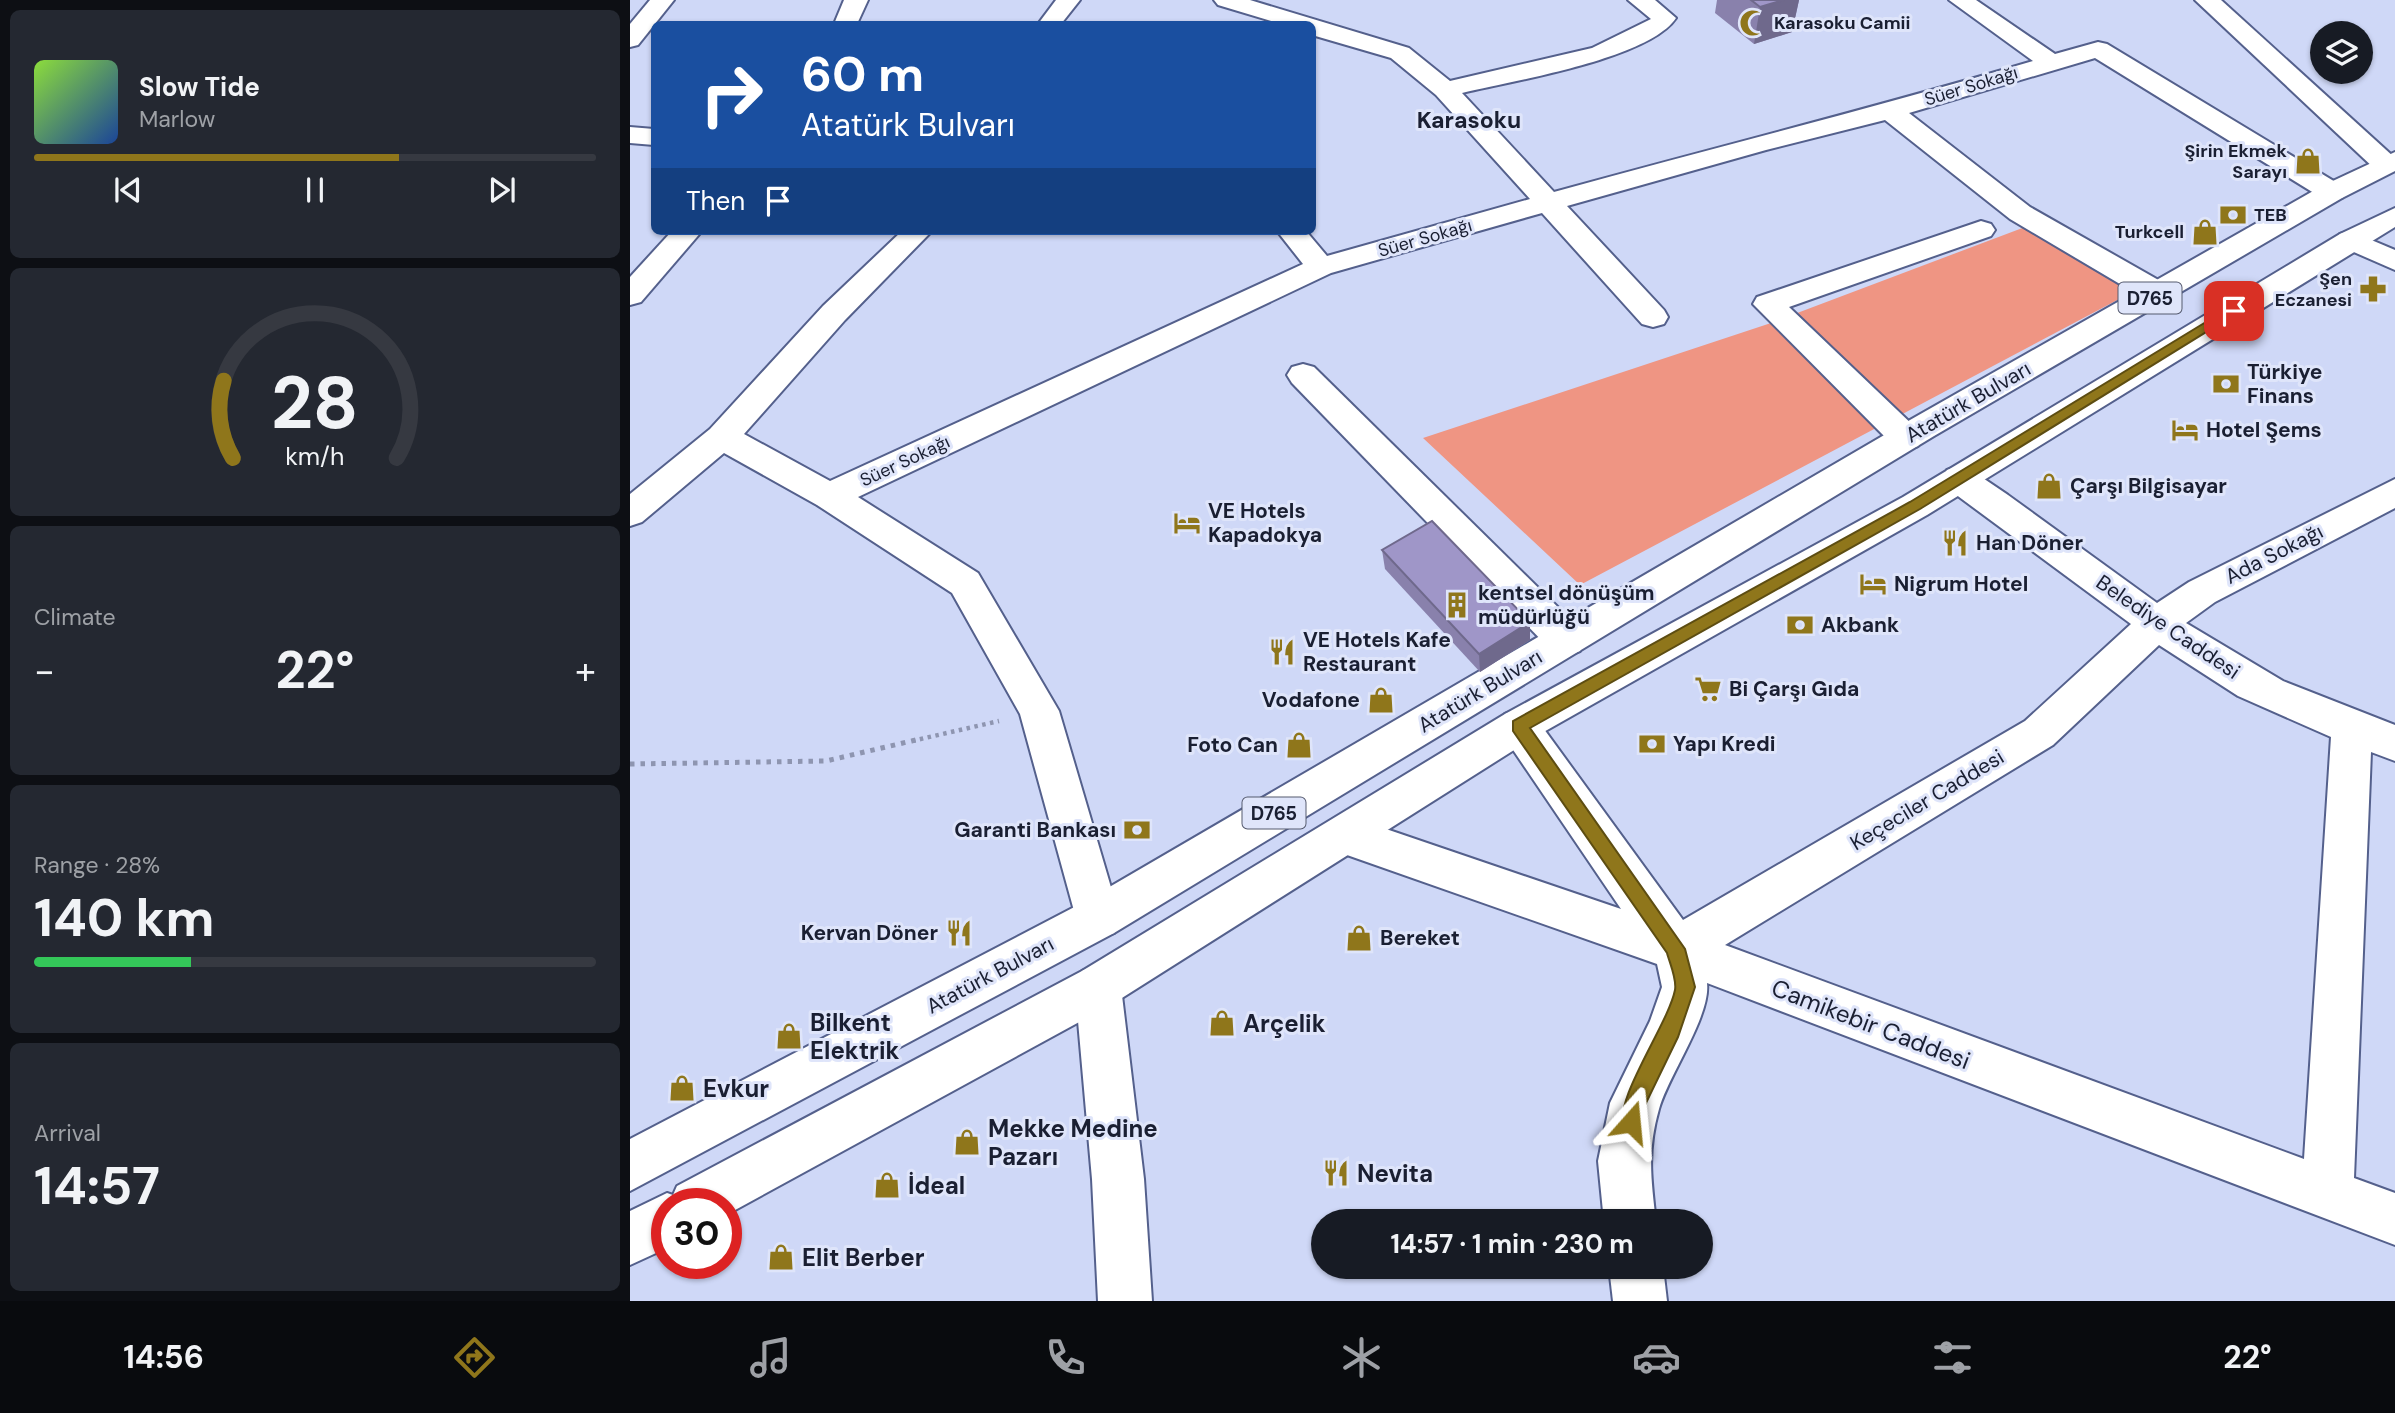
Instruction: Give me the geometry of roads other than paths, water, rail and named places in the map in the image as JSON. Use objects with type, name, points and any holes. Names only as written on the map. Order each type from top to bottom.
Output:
[{"type":"street","points":[[643,31],[662,0]]},
{"type":"street","points":[[847,21],[856,0]]},
{"type":"street","points":[[1051,21],[1068,0]]},
{"type":"street","points":[[1445,90],[1600,52],[1660,24],[1664,18],[1640,0]]},
{"type":"street","points":[[1961,0],[2051,62]]},
{"type":"street","points":[[2207,0],[2390,162]]},
{"type":"street","points":[[1223,21],[1245,2],[1296,21]]},
{"type":"street","points":[[1316,28],[1400,53],[1445,90],[1653,317]]},
{"type":"street","name":"Süer Sokağı","points":[[829,496],[1321,267],[1757,144],[1890,111],[2098,49],[2332,192]]},
{"type":"street","points":[[1890,111],[2020,213],[2158,293]]},
{"type":"street","points":[[630,135],[651,137]]},
{"type":"street","name":"Atatürk Bulvarı","points":[[630,1166],[1098,918],[1906,438],[2332,192],[2390,162]]},
{"type":"street","name":"D765","points":[[725,1188],[1098,987],[1519,726],[1959,479],[2350,240],[2395,216]]},
{"type":"street","name":"Belediye Caddesi","points":[[1982,230],[1768,304],[1906,438],[2157,623],[2253,685],[2395,743]]},
{"type":"street","points":[[630,295],[684,235]]},
{"type":"street","points":[[630,513],[722,438],[834,313],[914,235]]},
{"type":"street","points":[[1294,235],[1321,267]]},
{"type":"street","points":[[2350,240],[2395,261]]},
{"type":"street","points":[[1303,375],[1566,640]]},
{"type":"street","points":[[722,438],[829,496],[965,583],[1039,711],[1098,918]]},
{"type":"street","name":"Ada Sokağı","points":[[2157,623],[2202,592],[2395,492]]},
{"type":"street","name":"Keçeciler Caddesi","points":[[1676,949],[2039,733],[2157,623]]},
{"type":"street","points":[[1519,726],[1676,949],[1685,987],[1671,1030],[1635,1103],[1623,1161],[1629,1209]]},
{"type":"street","points":[[2328,1194],[2351,727]]},
{"type":"street","name":"Camikebir Caddesi","points":[[1345,835],[1676,949],[2395,1219]]},
{"type":"street","points":[[1098,987],[1118,1179],[1125,1301]]},
{"type":"street","points":[[630,1239],[651,1228]]},
{"type":"street","points":[[1637,1279],[1640,1301]]},
{"type":"place","name":"Karasoku Camii","points":[[1753,23]]},
{"type":"place","name":"Şirin Ekmek Sarayı","points":[[2308,161]]},
{"type":"place","name":"TEB","points":[[2233,215]]},
{"type":"place","name":"Turkcell","points":[[2205,232]]},
{"type":"place","name":"Şen Eczanesi","points":[[2373,289]]},
{"type":"place","name":"Türkiye Finans","points":[[2226,384]]},
{"type":"place","name":"Hotel Şems","points":[[2185,430]]},
{"type":"place","name":"Çarşı Bilgisayar","points":[[2049,486]]},
{"type":"place","name":"VE Hotels Kapadokya","points":[[1187,523]]},
{"type":"place","name":"Han Döner","points":[[1955,543]]},
{"type":"place","name":"Nigrum Hotel","points":[[1873,584]]},
{"type":"place","name":"kentsel dönüşüm müdürlüğü","points":[[1457,605]]},
{"type":"place","name":"Akbank","points":[[1800,625]]},
{"type":"place","name":"VE Hotels Kafe Restaurant","points":[[1282,652]]},
{"type":"place","name":"Bi Çarşı Gıda","points":[[1708,689]]},
{"type":"place","name":"Vodafone","points":[[1381,700]]},
{"type":"place","name":"Yapı Kredi","points":[[1652,744]]},
{"type":"place","name":"Foto Can","points":[[1299,745]]},
{"type":"place","name":"Garanti Bankası","points":[[1137,830]]},
{"type":"place","name":"Kervan Döner","points":[[959,933]]},
{"type":"place","name":"Bereket","points":[[1359,938]]},
{"type":"place","name":"Arçelik","points":[[1222,1023]]},
{"type":"place","name":"Bilkent Elektrik","points":[[789,1036]]},
{"type":"place","name":"Evkur","points":[[682,1088]]},
{"type":"place","name":"Mekke Medine Pazarı","points":[[967,1142]]},
{"type":"place","name":"Nevita","points":[[1336,1173]]},
{"type":"place","name":"İdeal","points":[[887,1185]]},
{"type":"place","name":"Elit Berber","points":[[781,1257]]},
{"type":"district","name":"Karasoku","points":[[1469,120]]}]
